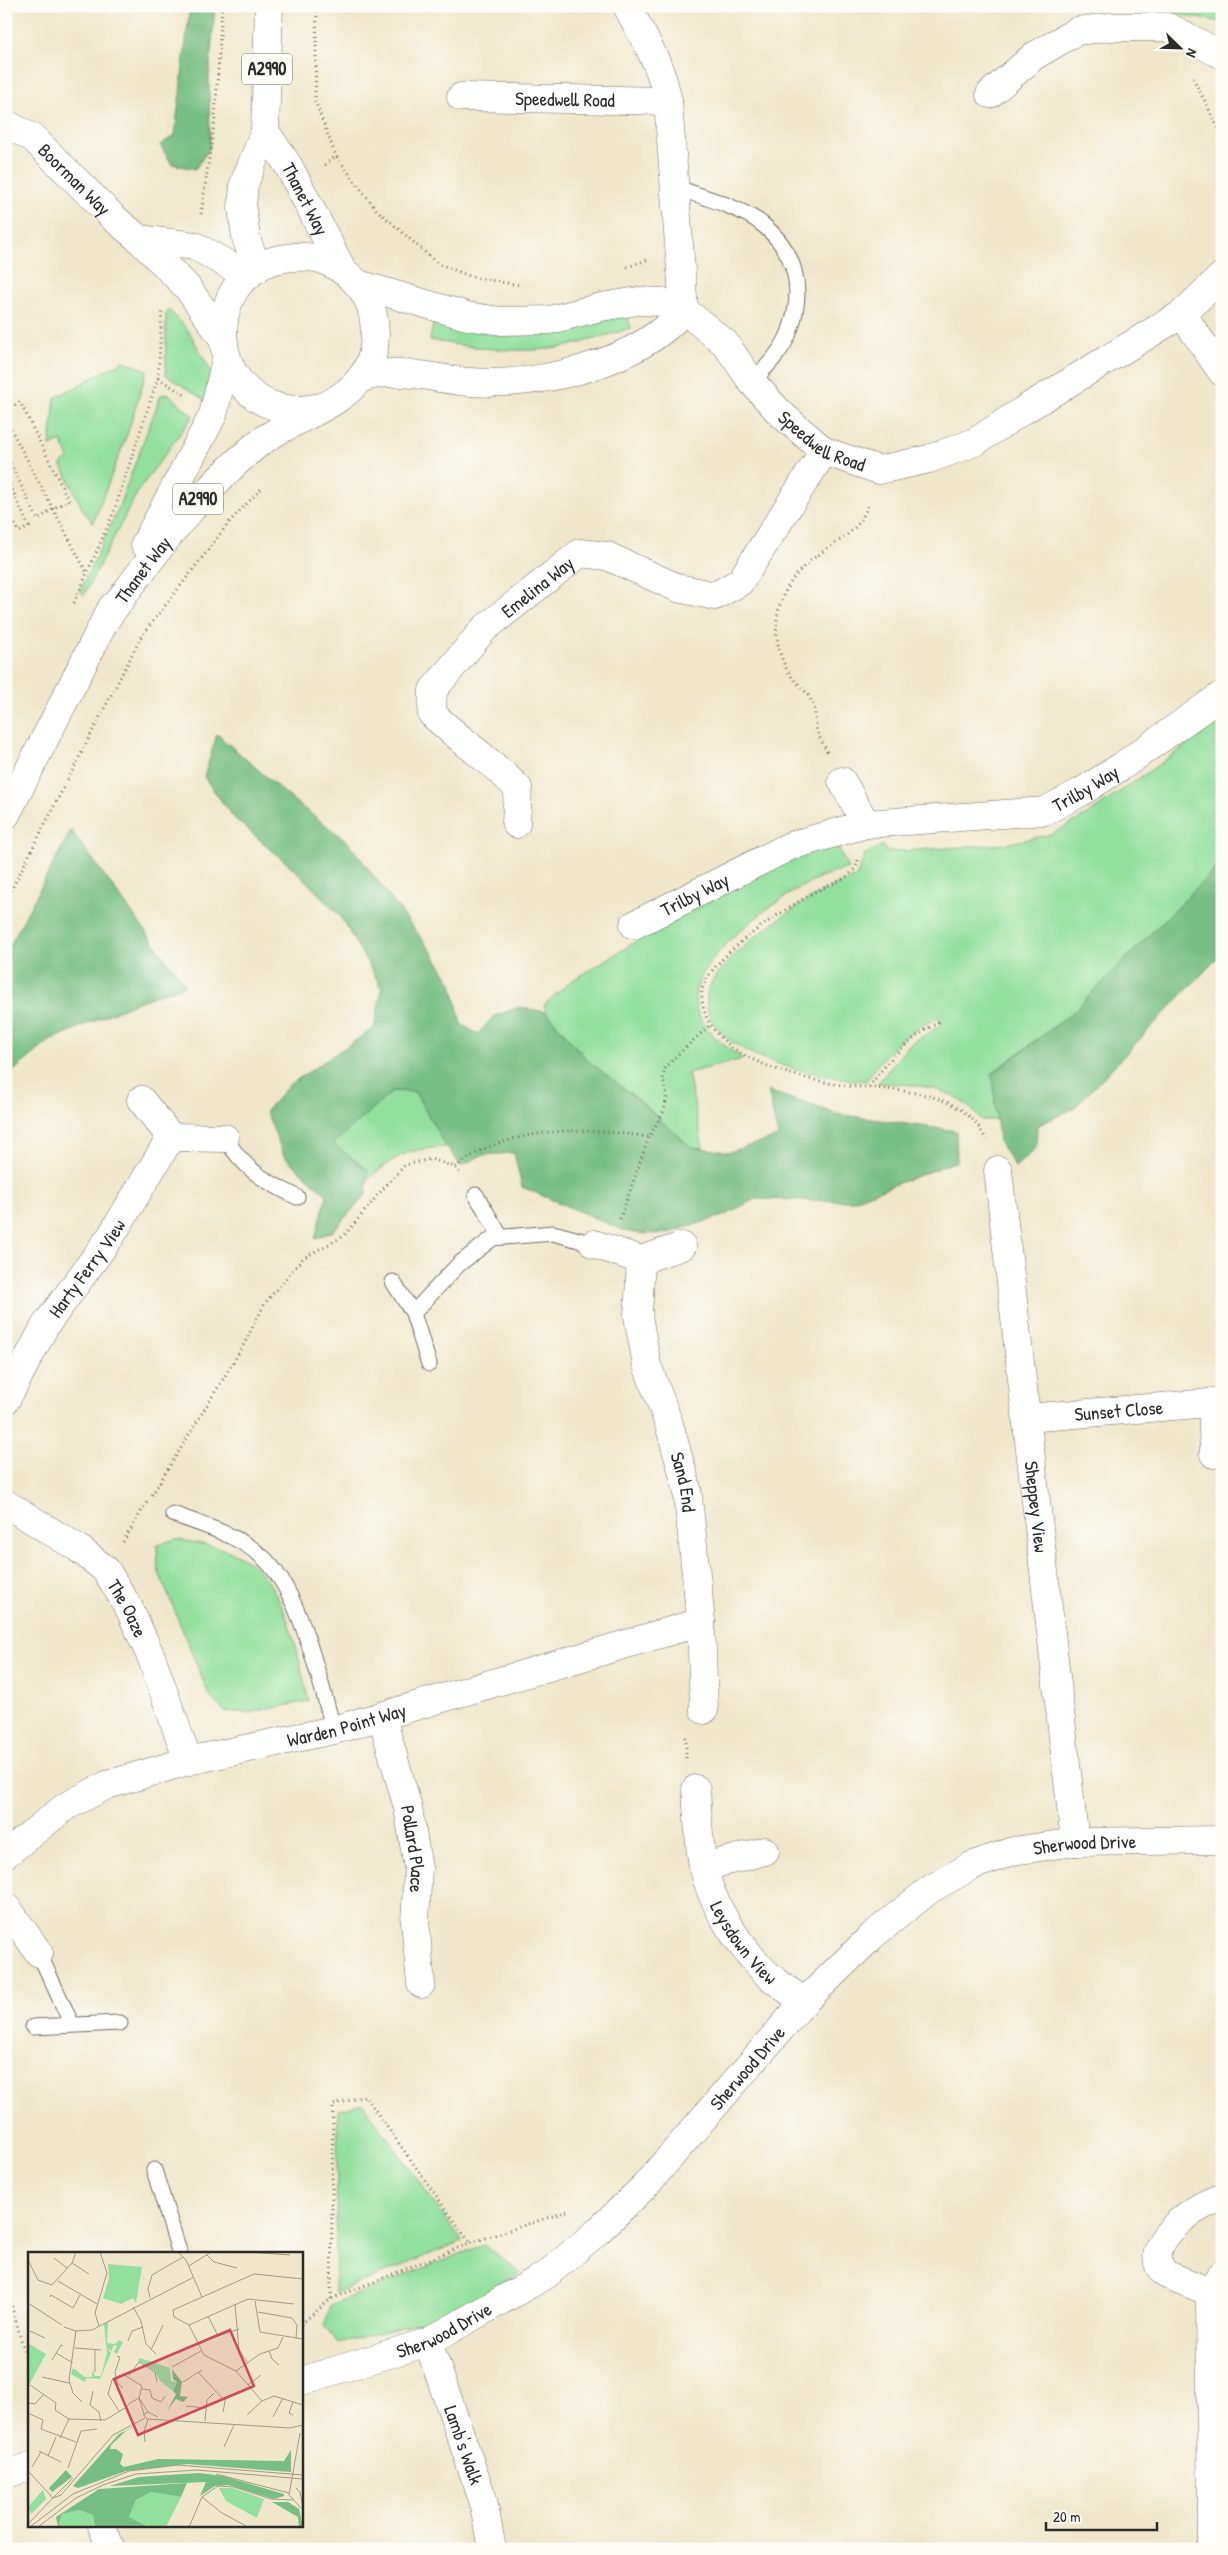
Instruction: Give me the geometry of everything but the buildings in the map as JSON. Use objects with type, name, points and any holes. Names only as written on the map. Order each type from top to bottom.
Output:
[{"type":"street","name":"Thanet Way","points":[[252,272],[242,202],[244,184],[265,131],[269,6]]},
{"type":"street","points":[[361,378],[382,372],[403,372],[489,383],[559,375],[618,356],[648,342],[669,328],[684,310],[681,246],[674,187],[668,101],[663,76],[655,55],[627,6]]},
{"type":"street","points":[[990,94],[1034,56],[1077,31],[1111,27],[1168,27],[1222,55]]},
{"type":"street","name":"Speedwell Road","points":[[461,97],[668,101]]},
{"type":"street","name":"Boorman Way","points":[[6,124],[33,138],[187,287],[224,348]]},
{"type":"street","name":"Thanet Way","points":[[104,622],[159,548],[208,488],[256,446],[343,396],[361,378],[372,356],[376,330],[371,306],[350,276],[288,164],[265,131]]},
{"type":"street","points":[[139,239],[195,246],[252,272]]},
{"type":"street","name":"Thanet Way","points":[[6,815],[104,622],[213,415],[224,348],[224,314],[233,293],[252,272],[277,259],[300,256],[322,259],[350,276]]},
{"type":"street","name":"Speedwell Road","points":[[350,276],[458,313],[501,322],[550,320],[601,307],[638,301],[663,302],[684,310],[725,343],[752,382],[779,412],[824,451],[878,470],[929,458],[975,442],[1022,410],[1182,314],[1222,276]]},
{"type":"street","points":[[1182,314],[1222,372]]},
{"type":"street","name":"Thanet Way","points":[[224,348],[238,380],[254,396],[276,406],[298,410],[321,407]]},
{"type":"street","name":"Emelina Way","points":[[516,824],[518,788],[493,763],[460,740],[432,714],[433,690],[484,629],[580,553],[607,556],[678,588],[715,596],[740,582],[824,451]]},
{"type":"street","name":"Trilby Way","points":[[634,925],[790,846],[858,826],[1045,811],[1081,792],[1122,766],[1222,695]]},
{"type":"street","points":[[842,781],[858,826]]},
{"type":"street","points":[[141,1100],[171,1137],[225,1138]]},
{"type":"street","name":"Harty Ferry View","points":[[6,1400],[45,1326],[111,1236],[171,1137]]},
{"type":"street","name":"Sheppey View","points":[[998,1170],[1075,1842]]},
{"type":"street","points":[[605,1248],[641,1260],[682,1246]]},
{"type":"street","name":"Sand End","points":[[641,1260],[638,1316],[647,1365],[669,1424],[687,1488],[701,1622],[704,1710]]},
{"type":"street","name":"Sunset Close","points":[[1027,1418],[1217,1402],[1214,1454]]},
{"type":"street","name":"The Oaze","points":[[6,1504],[78,1548],[106,1570],[130,1610],[152,1659],[188,1761]]},
{"type":"street","name":"Warden Point Way","points":[[6,1854],[65,1807],[107,1785],[188,1761],[334,1730],[382,1717],[701,1622]]},
{"type":"street","name":"Pollard Place","points":[[382,1717],[408,1808],[418,1868],[416,1921],[421,1984]]},
{"type":"street","name":"Leysdown View","points":[[696,1789],[704,1867],[713,1895],[725,1918],[746,1949],[768,1974],[804,2002]]},
{"type":"street","name":"Sherwood Drive","points":[[302,2381],[428,2342],[546,2275],[597,2232],[645,2186],[804,2002],[872,1936],[929,1890],[971,1866],[1013,1851],[1075,1842],[1222,1840]]},
{"type":"street","points":[[704,1867],[764,1851]]},
{"type":"street","points":[[6,1906],[39,1953]]},
{"type":"street","points":[[1212,2549],[1216,2283],[1165,2274],[1159,2268],[1157,2260],[1163,2238],[1182,2218],[1211,2200],[1222,2198]]},
{"type":"street","name":"Lamb's Walk","points":[[428,2342],[484,2500],[492,2549]]},
{"type":"street","points":[[6,2474],[28,2467]]},
{"type":"street","points":[[103,2528],[111,2549]]},
{"type":"lane","points":[[674,187],[710,198],[760,222],[784,244],[796,275],[795,309],[789,334],[772,360],[752,382]]},
{"type":"lane","points":[[225,1138],[238,1159],[262,1179],[297,1197]]},
{"type":"lane","points":[[476,1196],[501,1237]]},
{"type":"lane","points":[[413,1313],[459,1264],[493,1238],[553,1233],[605,1248]]},
{"type":"lane","points":[[393,1282],[413,1313],[429,1364]]},
{"type":"lane","points":[[173,1514],[237,1540],[260,1554],[278,1576],[296,1609],[334,1730]]},
{"type":"lane","points":[[39,1953],[72,2025]]},
{"type":"lane","points":[[34,2027],[120,2023]]},
{"type":"lane","points":[[154,2170],[179,2252]]},
{"type":"path","points":[[195,246],[209,173],[222,6]]},
{"type":"path","points":[[317,6],[315,101],[336,156],[376,209],[436,263],[472,277],[524,286]]},
{"type":"path","points":[[618,270],[681,246]]},
{"type":"path","points":[[71,608],[113,514],[158,378],[160,312],[187,287]]},
{"type":"path","points":[[6,410],[20,402],[70,501],[53,508],[38,520],[6,454]]},
{"type":"path","points":[[6,420],[87,573]]},
{"type":"path","points":[[842,781],[818,733],[813,704],[786,669],[777,639],[778,606],[792,578],[817,555],[846,538],[864,516],[878,470]]},
{"type":"path","points":[[6,476],[29,526],[19,532],[6,507]]},
{"type":"path","points":[[6,900],[140,638],[232,520],[263,487]]},
{"type":"path","points":[[858,826],[858,862],[852,874],[784,911],[742,941],[713,970],[702,990],[703,1008],[710,1025],[725,1042],[748,1057],[791,1075],[835,1084],[869,1087],[943,1100],[965,1112],[982,1132],[998,1170]]},
{"type":"path","points":[[869,1087],[889,1060],[905,1044],[940,1021]]},
{"type":"path","points":[[605,1248],[622,1210],[649,1137],[664,1111],[667,1096],[663,1079],[665,1070],[674,1058],[710,1025]]},
{"type":"path","points":[[454,1167],[489,1146],[532,1134],[595,1130],[649,1137]]},
{"type":"path","points":[[106,1570],[242,1348],[265,1303],[303,1258],[344,1236],[405,1165],[431,1159],[454,1167],[476,1196]]},
{"type":"path","points":[[696,1789],[686,1775],[686,1726],[704,1710]]},
{"type":"path","points":[[331,2299],[333,2105],[365,2096],[470,2243]]},
{"type":"path","points":[[302,2323],[331,2299],[470,2243],[571,2210]]},
{"type":"path","points":[[6,2287],[28,2364]]},
{"type":"green space","points":[[190,6],[215,6],[209,78],[210,148],[195,169],[172,164],[160,145],[175,135]]},
{"type":"green space","points":[[1173,6],[1222,6],[1222,22],[1174,14]]},
{"type":"green space","points":[[169,310],[188,330],[212,373],[206,401],[166,375],[166,314]]},
{"type":"green space","points":[[627,313],[631,328],[576,344],[551,349],[499,349],[464,346],[430,340],[434,319],[475,331],[514,335],[552,332],[590,324]]},
{"type":"green space","points":[[124,361],[147,370],[128,432],[93,523],[83,510],[61,464],[69,458],[61,441],[50,446],[55,398]]},
{"type":"green space","points":[[169,394],[193,416],[138,491],[84,595],[80,591],[116,514],[161,395]]},
{"type":"green space","points":[[1222,720],[1222,862],[1071,1014],[992,1073],[997,1120],[981,1120],[971,1108],[947,1093],[935,1089],[921,1086],[878,1083],[909,1045],[941,1025],[939,1017],[916,1029],[898,1043],[881,1060],[866,1081],[821,1075],[767,1060],[742,1048],[722,1034],[710,1016],[707,994],[712,982],[736,953],[787,913],[820,893],[856,877],[865,854],[883,845],[886,852],[1006,844],[1052,834],[1087,815]]},
{"type":"green space","points":[[217,734],[294,801],[347,841],[432,952],[452,983],[461,1024],[478,1034],[494,1016],[520,1007],[546,1012],[587,1060],[637,1099],[691,1147],[729,1152],[778,1137],[768,1091],[837,1114],[956,1131],[957,1161],[851,1201],[755,1199],[723,1216],[668,1233],[641,1234],[625,1231],[522,1187],[514,1153],[482,1155],[461,1166],[442,1140],[415,1092],[393,1091],[333,1144],[368,1170],[366,1195],[333,1231],[315,1239],[327,1195],[284,1156],[266,1111],[289,1085],[374,1028],[382,988],[340,916],[296,871],[233,817],[204,777]]},
{"type":"green space","points":[[71,830],[185,985],[132,1004],[51,1040],[6,1077],[6,953]]},
{"type":"green space","points":[[833,838],[848,868],[816,879],[777,902],[735,935],[717,954],[703,973],[696,992],[697,1010],[700,1018],[716,1038],[743,1059],[688,1073],[703,1148],[691,1147],[637,1099],[587,1060],[546,1012],[544,1005],[570,982],[697,904]]},
{"type":"green space","points":[[1222,862],[1222,953],[1074,1108],[1037,1126],[1036,1148],[1015,1167],[999,1141],[992,1074],[1071,1014]]},
{"type":"green space","points":[[393,1091],[414,1091],[448,1147],[422,1149],[403,1154],[367,1180],[368,1170],[332,1144]]},
{"type":"green space","points":[[176,1539],[229,1551],[249,1562],[264,1577],[286,1615],[309,1701],[247,1713],[224,1711],[209,1695],[158,1570],[157,1545]]},
{"type":"green space","points":[[363,2104],[462,2241],[335,2293],[338,2110]]},
{"type":"green space","points":[[483,2245],[520,2272],[486,2298],[434,2319],[338,2343],[324,2325],[332,2304]]}]
